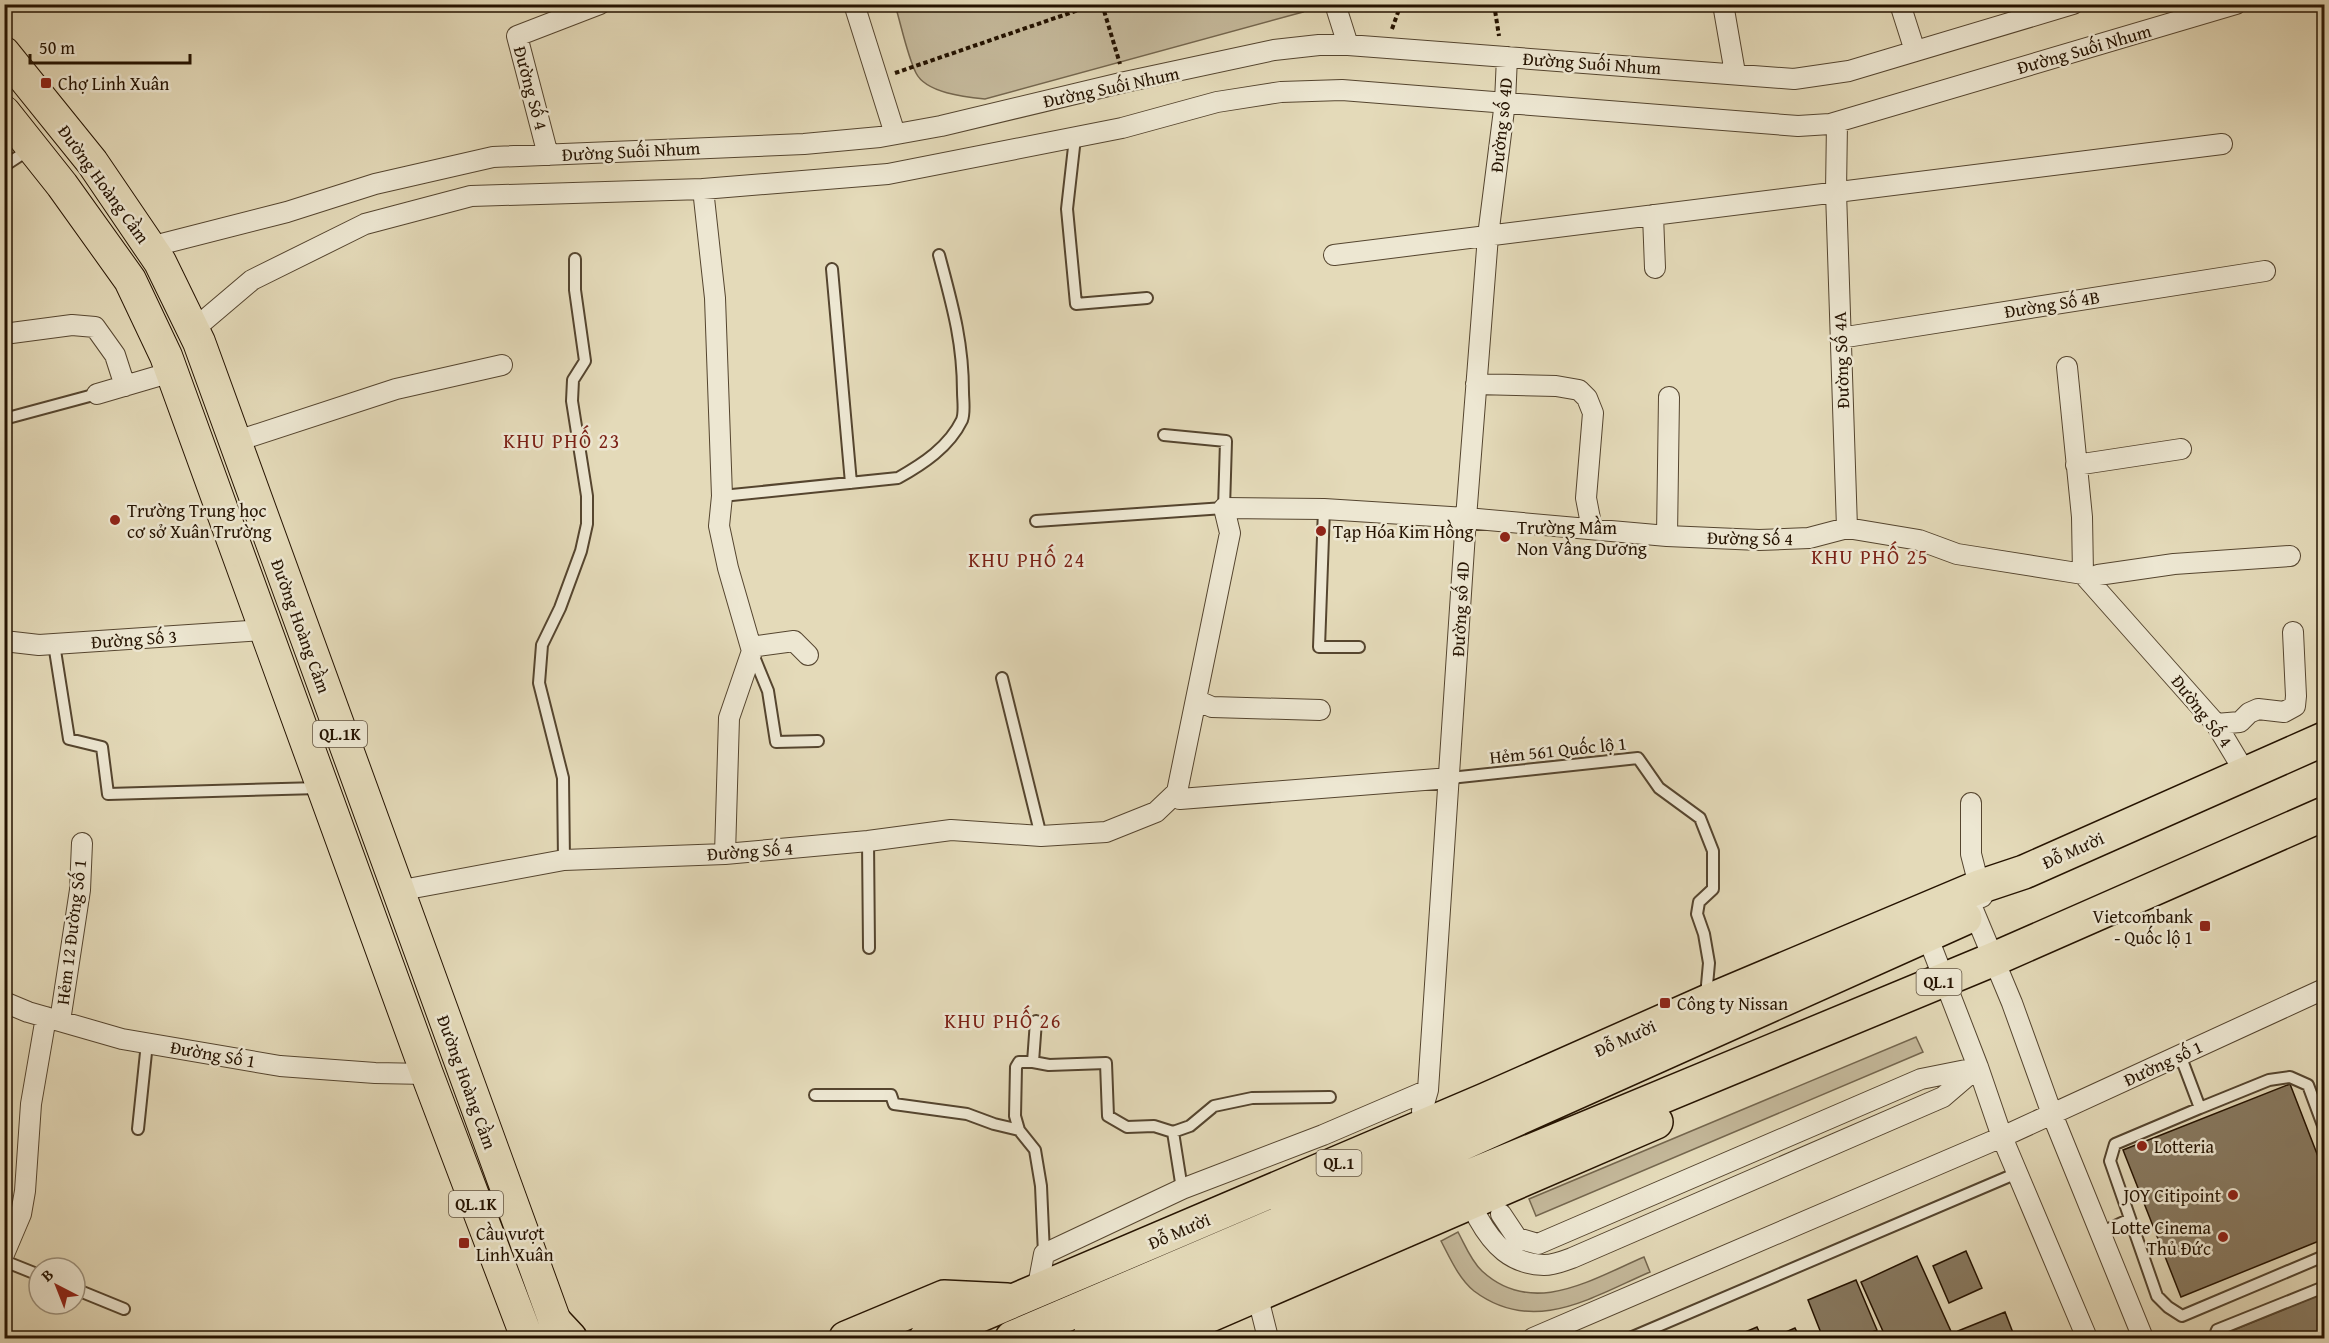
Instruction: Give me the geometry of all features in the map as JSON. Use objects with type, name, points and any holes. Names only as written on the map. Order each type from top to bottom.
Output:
[{"type":"highway","name":"Đỗ Mười","points":[[1976,901],[2025,872],[2325,740]]},
{"type":"highway","name":"Đỗ Mười","points":[[1156,1338],[1238,1273],[1374,1183],[1923,924],[2325,762]]},
{"type":"highway","name":"Đỗ Mười","points":[[1997,968],[2325,814]]},
{"type":"highway","name":"Đỗ Mười","points":[[1238,1273],[1680,1112],[1948,989],[2325,835]]},
{"type":"highway","name":"Đỗ Mười","points":[[926,1338],[1485,1100],[1706,1002],[1923,924]]},
{"type":"highway","name":"Đỗ Mười","points":[[1238,1273],[1369,1218],[1948,989]]},
{"type":"highway","points":[[1160,1239],[1374,1183]]},
{"type":"highway","name":"QL.1","points":[[1012,1338],[1238,1273]]},
{"type":"highway","name":"QL.1","points":[[1089,1338],[1238,1273]]},
{"type":"highway","points":[[846,1338],[944,1297],[1025,1296]]},
{"type":"main road","name":"Đường Hoàng Cầm","points":[[4,53],[92,162],[150,247],[160,262],[193,330],[397,891],[562,1333]]},
{"type":"main road","name":"Đường Hoàng Cầm","points":[[4,112],[33,147],[130,280],[166,356],[264,630],[526,1337]]},
{"type":"street","name":"Đường Số 4","points":[[548,155],[517,36],[600,4]]},
{"type":"street","points":[[854,4],[895,134]]},
{"type":"street","points":[[1335,4],[1348,45]]},
{"type":"street","points":[[1723,4],[1735,73]]},
{"type":"street","points":[[1899,4],[1915,51]]},
{"type":"street","name":"Đường Suối Nhum","points":[[193,330],[252,280],[365,224],[471,196],[704,189],[888,174],[1122,128],[1217,102],[1281,92],[1342,90],[1798,126],[1837,122],[2236,4]]},
{"type":"street","name":"Đường Suối Nhum","points":[[150,247],[287,212],[375,184],[493,158],[804,144],[895,134],[941,126],[1125,82],[1274,50],[1319,45],[1348,45],[1794,79],[1849,71],[2070,5]]},
{"type":"street","name":"Đường số 4D","points":[[1422,1111],[1436,1095],[1450,778],[1466,518],[1488,236],[1505,102],[1504,57]]},
{"type":"street","name":"Đường Số 4A","points":[[1837,122],[1836,192],[1847,528]]},
{"type":"street","points":[[1334,255],[2222,144]]},
{"type":"street","points":[[704,189],[715,298],[722,496],[719,526],[728,568],[751,649],[729,718],[725,854]]},
{"type":"street","points":[[1653,215],[1655,268]]},
{"type":"street","name":"Đường Số 4B","points":[[1840,338],[2265,271]]},
{"type":"street","points":[[4,334],[72,325],[95,327],[114,355],[124,386]]},
{"type":"street","points":[[234,442],[396,389],[502,365]]},
{"type":"street","points":[[2067,367],[2088,577],[2174,564],[2290,556]]},
{"type":"street","points":[[98,394],[171,372]]},
{"type":"street","points":[[1476,384],[1556,386],[1579,390],[1587,398],[1593,413],[1586,498],[1592,529]]},
{"type":"street","points":[[1667,536],[1669,397]]},
{"type":"street","points":[[2076,465],[2181,448]]},
{"type":"street","name":"Đường Số 4","points":[[1224,508],[1324,509],[1466,518],[1667,536],[1759,540],[1809,538],[1847,528],[1918,540],[1957,554],[2088,577],[2216,724],[2246,774]]},
{"type":"street","points":[[1224,508],[1230,533],[1177,792],[1180,799],[1450,778]]},
{"type":"street","name":"Đường Số 3","points":[[4,641],[23,644],[54,644],[264,630]]},
{"type":"street","points":[[2216,724],[2240,722],[2249,713],[2258,709],[2284,712],[2295,706],[2293,632]]},
{"type":"street","points":[[751,649],[794,641],[808,655]]},
{"type":"street","points":[[1196,700],[1212,707],[1320,710]]},
{"type":"street","name":"Đường Số 4","points":[[397,891],[564,860],[725,854],[868,841],[951,830],[1041,836],[1106,832],[1156,812],[1177,792]]},
{"type":"street","points":[[1971,803],[1971,854],[1976,901],[1997,968],[2052,1114],[2143,1338]]},
{"type":"street","name":"Hẻm 12 Đường Số 1","points":[[4,1254],[21,1214],[25,1191],[31,1104],[53,1019],[80,890],[82,843]]},
{"type":"street","points":[[1923,924],[1978,1067],[2002,1137],[2087,1338]]},
{"type":"street","name":"Đường số 1","points":[[1533,1338],[2002,1137],[2325,989]]},
{"type":"street","name":"Đường Số 1","points":[[4,1002],[122,1039],[280,1066],[427,1074]]},
{"type":"street","points":[[1501,1214],[1517,1238],[1538,1244],[1921,1079],[1978,1067]]},
{"type":"street","points":[[1478,1218],[1490,1240],[1504,1252],[1525,1262],[1546,1265],[1572,1258],[1943,1096],[1978,1067]]},
{"type":"street","points":[[1025,1296],[1044,1254],[1182,1189],[1436,1095]]},
{"type":"street","points":[[1238,1273],[1268,1338]]},
{"type":"lane","points":[[1075,138],[1067,209],[1076,304],[1147,298]]},
{"type":"lane","points":[[4,166],[33,147]]},
{"type":"lane","points":[[722,496],[898,478],[920,465],[950,440],[963,417],[963,363],[959,330],[939,255]]},
{"type":"lane","points":[[564,860],[563,778],[539,683],[542,645],[560,609],[581,551],[587,524],[587,496],[572,401],[573,380],[585,361],[575,290],[575,259]]},
{"type":"lane","points":[[832,269],[851,483]]},
{"type":"lane","points":[[4,420],[98,394]]},
{"type":"lane","points":[[1036,521],[1224,508],[1226,441],[1164,435]]},
{"type":"lane","points":[[1324,509],[1319,647],[1359,647]]},
{"type":"lane","points":[[54,644],[69,739],[102,747],[108,794],[322,787]]},
{"type":"lane","points":[[751,649],[768,691],[776,742],[818,741]]},
{"type":"lane","points":[[1002,678],[1041,836]]},
{"type":"lane","name":"Hẻm 561 Quốc lộ 1","points":[[1450,778],[1638,758],[1659,788],[1700,818],[1713,851],[1713,889],[1699,902],[1696,914],[1704,934],[1709,963],[1706,1002]]},
{"type":"lane","points":[[868,841],[869,948]]},
{"type":"lane","points":[[1033,1062],[1036,1021]]},
{"type":"lane","points":[[138,1129],[147,1043]]},
{"type":"lane","points":[[2180,1056],[2200,1108]]},
{"type":"lane","points":[[1044,1254],[1041,1186],[1035,1150],[1018,1130],[1015,1116],[1016,1068],[1019,1062],[1049,1065],[1106,1062],[1108,1116],[1127,1127],[1154,1126],[1173,1132],[1190,1126],[1214,1106],[1252,1098],[1330,1097]]},
{"type":"lane","points":[[2325,1128],[2322,1113],[2308,1085],[2290,1077],[2269,1080],[2115,1144],[2110,1161],[2157,1296],[2182,1316],[2325,1256]]},
{"type":"lane","points":[[814,1095],[891,1095],[894,1104],[968,1114],[1018,1130]]},
{"type":"lane","points":[[1173,1132],[1182,1189]]},
{"type":"lane","points":[[1630,1338],[2017,1173]]},
{"type":"lane","points":[[2100,1233],[2130,1219]]},
{"type":"lane","points":[[4,1261],[27,1270]]},
{"type":"lane","points":[[2216,1338],[2217,1330],[2325,1287]]},
{"type":"lane","points":[[87,1294],[124,1309]]},
{"type":"path","points":[[877,79],[1096,4]]},
{"type":"path","points":[[1102,4],[1125,82]]},
{"type":"path","points":[[1494,4],[1504,57]]},
{"type":"shaded area","points":[[895,4],[1312,5],[1303,12],[985,99],[947,93],[921,80],[910,57]]},
{"type":"shaded area","points":[[1916,1037],[1923,1052],[1536,1216],[1529,1199]]},
{"type":"shaded area","points":[[1458,1232],[1471,1258],[1482,1271],[1501,1285],[1522,1292],[1542,1293],[1563,1290],[1644,1257],[1650,1272],[1585,1301],[1563,1308],[1519,1311],[1496,1304],[1474,1291],[1464,1281],[1441,1241]]},
{"type":"building","name":"JOY Citipoint","points":[[2290,1084],[2324,1172],[2324,1239],[2181,1297],[2123,1150]]},
{"type":"building","points":[[1966,1251],[1982,1288],[1949,1303],[1933,1266]]},
{"type":"building","points":[[1917,1256],[1954,1338],[1886,1338],[1861,1282]]},
{"type":"building","points":[[1856,1280],[1877,1330],[1857,1338],[1823,1338],[1808,1300]]},
{"type":"building","points":[[2324,1293],[2324,1338],[2222,1338],[2221,1335]]},
{"type":"building","points":[[2005,1312],[2015,1338],[1961,1338],[1958,1331]]},
{"type":"building","points":[[1757,1327],[1762,1338],[1731,1338]]},
{"type":"building","points":[[1795,1328],[1800,1338],[1772,1338]]},
{"type":"place","name":"Chợ Linh Xuân","points":[[46,83]]},
{"type":"place","name":"Trường Trung học cơ sở Xuân Trường","points":[[115,520]]},
{"type":"place","name":"Tạp Hóa Kim Hồng","points":[[1321,531]]},
{"type":"place","name":"Trường Mầm Non Vầng Dương","points":[[1505,537]]},
{"type":"place","name":"Vietcombank - Quốc lộ 1","points":[[2205,926]]},
{"type":"place","name":"Công ty Nissan","points":[[1665,1003]]},
{"type":"place","name":"Lotteria","points":[[2142,1146]]},
{"type":"place","name":"JOY Citipoint","points":[[2233,1195]]},
{"type":"place","name":"Lotte Cinema Thủ Đức","points":[[2223,1237]]},
{"type":"place","name":"Cầu vượt Linh Xuân","points":[[464,1243]]},
{"type":"district","name":"KHU PHỐ 23","points":[[562,440]]},
{"type":"district","name":"KHU PHỐ 25","points":[[1870,556]]},
{"type":"district","name":"KHU PHỐ 24","points":[[1027,559]]},
{"type":"district","name":"KHU PHỐ 26","points":[[1003,1020]]}]
